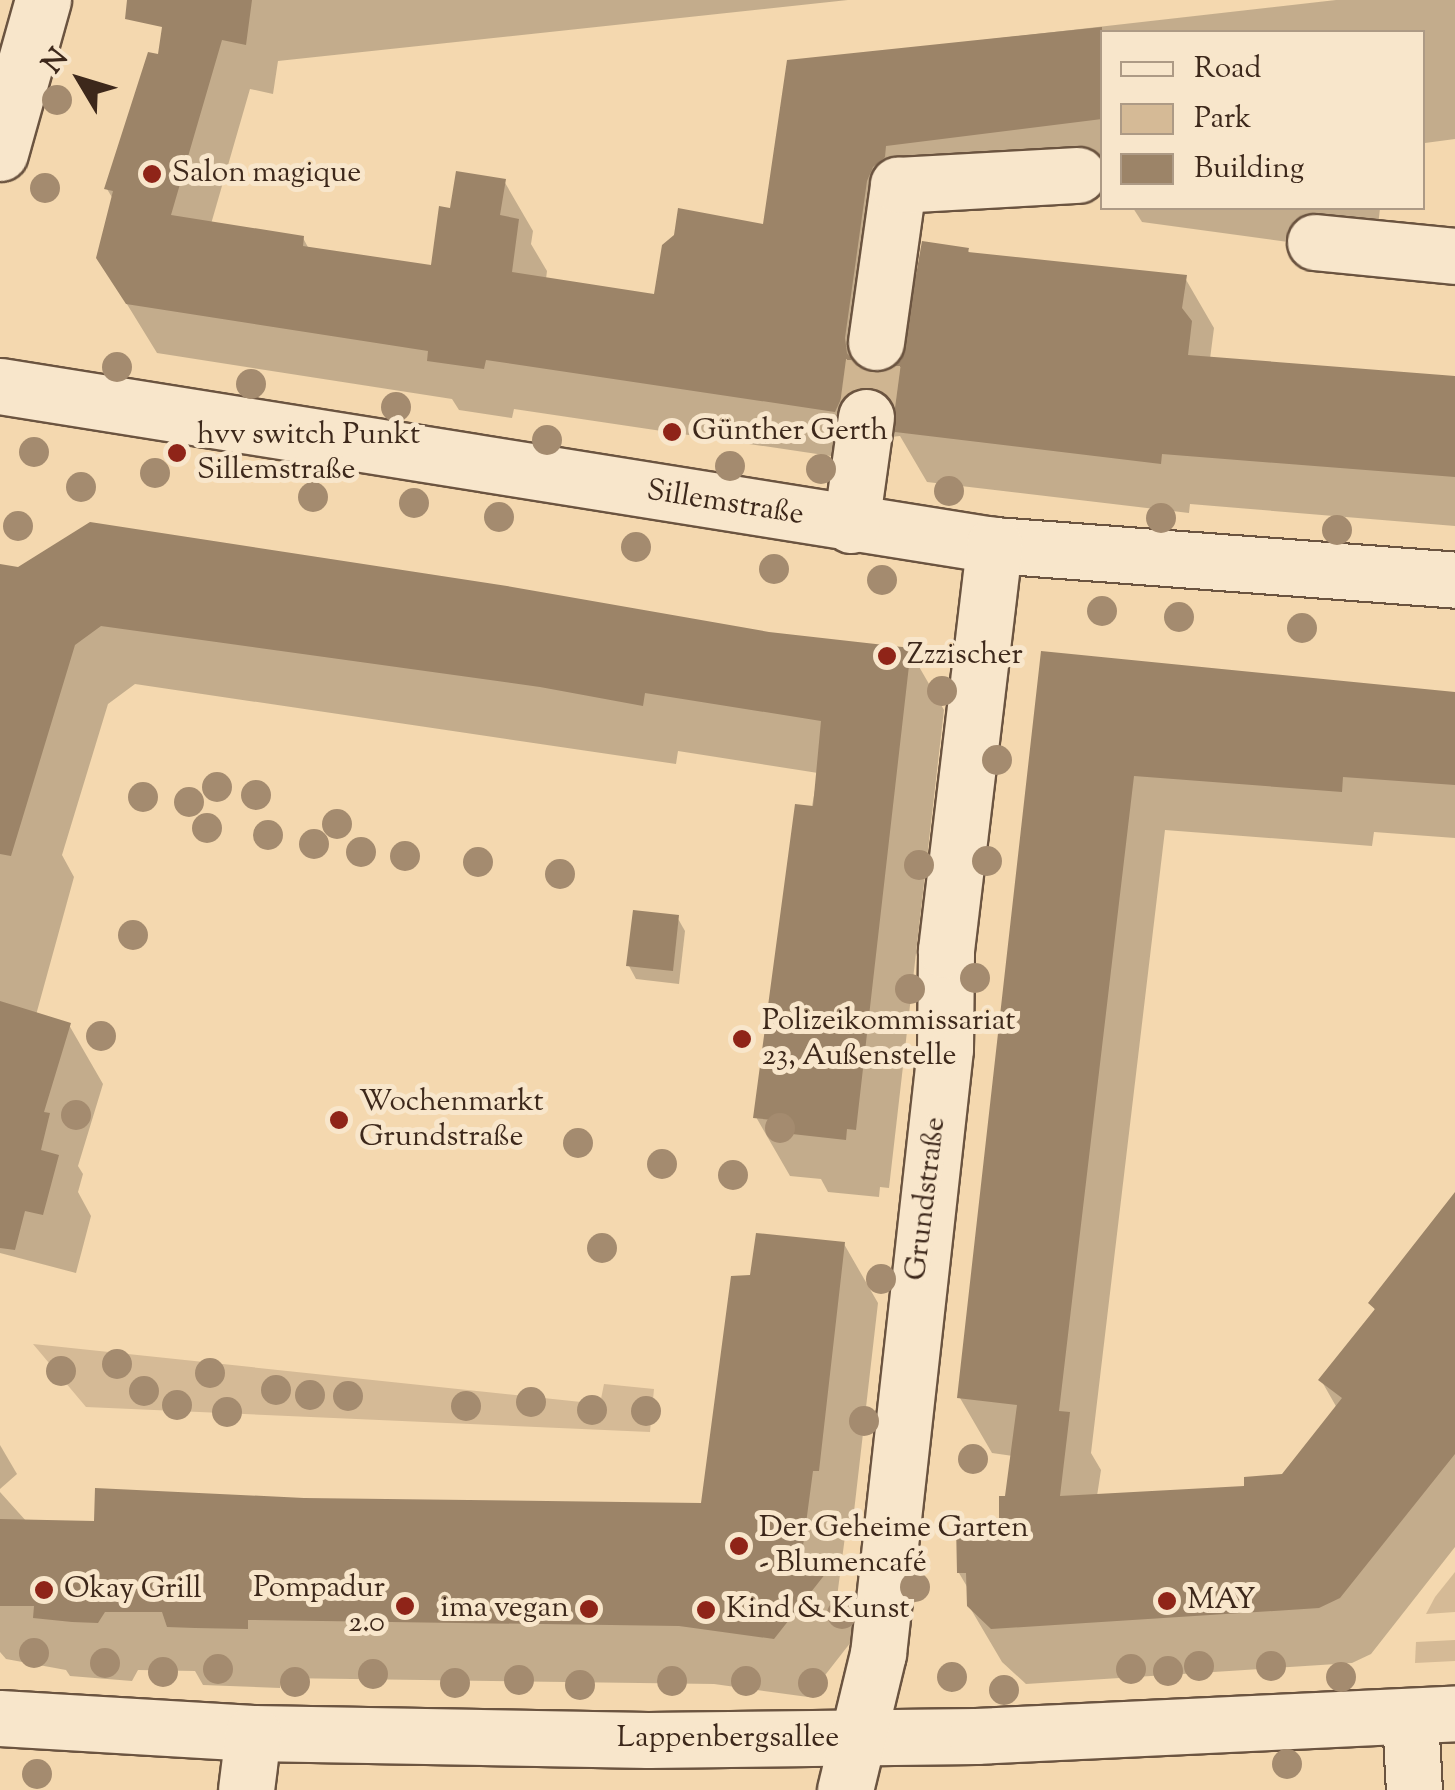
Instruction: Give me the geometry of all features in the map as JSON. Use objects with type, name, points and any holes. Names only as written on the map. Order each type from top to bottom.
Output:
[{"type":"street","points":[[0,153],[43,0]]},
{"type":"street","points":[[876,342],[898,185],[1078,175]]},
{"type":"street","points":[[1315,242],[1455,256]]},
{"type":"street","name":"Sillemstraße","points":[[0,386],[994,545],[1455,580]]},
{"type":"street","points":[[851,524],[866,417]]},
{"type":"street","name":"Grundstraße","points":[[845,1790],[878,1654],[945,1048],[946,950],[994,545]]},
{"type":"street","points":[[1414,1790],[1432,1715]]},
{"type":"street","name":"Lappenbergsallee","points":[[0,1718],[253,1733],[648,1740],[857,1738],[1432,1715]]},
{"type":"street","points":[[246,1790],[253,1733]]},
{"type":"green space","points":[[33,1344],[600,1404],[604,1384],[654,1389],[650,1432],[86,1407]]},
{"type":"green space","points":[[1455,1572],[1455,1612],[1426,1614],[1435,1597]]},
{"type":"green space","points":[[1455,1640],[1455,1661],[1415,1663],[1416,1642]]},
{"type":"building","points":[[127,0],[252,0],[246,45],[222,40],[171,215],[304,236],[303,246],[431,265],[439,206],[450,208],[456,171],[506,179],[500,215],[519,219],[512,272],[654,294],[662,245],[674,235],[678,208],[763,224],[787,60],[1102,27],[1100,119],[886,146],[885,157],[873,167],[867,181],[845,338],[847,353],[856,366],[871,373],[887,371],[901,360],[922,241],[969,248],[968,252],[1187,275],[1182,308],[1192,321],[1188,355],[1455,376],[1455,477],[1162,454],[1161,464],[895,432],[894,404],[884,392],[871,386],[853,389],[841,399],[835,412],[486,360],[484,369],[427,361],[428,351],[126,304],[96,258],[113,191],[104,189],[148,52],[158,54],[162,27],[125,19]]},
{"type":"building","points":[[90,522],[507,586],[769,632],[911,648],[856,1130],[847,1129],[846,1140],[792,1134],[793,1122],[753,1118],[795,804],[813,806],[821,721],[645,693],[643,706],[540,687],[101,626],[75,645],[11,856],[0,854],[0,564],[18,567]]},
{"type":"building","points":[[1041,651],[1455,692],[1455,785],[1343,777],[1342,792],[1134,776],[1059,1411],[1070,1412],[1060,1496],[1244,1486],[1244,1477],[1282,1474],[1342,1398],[1318,1380],[1375,1309],[1368,1303],[1455,1192],[1455,1454],[1340,1598],[1319,1608],[991,1629],[967,1606],[966,1573],[957,1573],[956,1524],[999,1524],[999,1496],[1005,1496],[1017,1405],[957,1398]]},
{"type":"building","points":[[633,910],[679,915],[673,971],[626,966]]},
{"type":"building","points":[[0,1001],[71,1023],[44,1112],[50,1113],[41,1150],[59,1155],[43,1215],[25,1211],[15,1250],[0,1248]]},
{"type":"building","points":[[756,1233],[845,1242],[819,1471],[813,1471],[799,1576],[826,1573],[774,1639],[679,1626],[248,1620],[248,1629],[167,1627],[162,1612],[105,1612],[98,1623],[33,1618],[34,1606],[0,1606],[0,1519],[94,1521],[95,1488],[304,1498],[701,1503],[731,1276],[750,1275]]},
{"type":"tunnel","points":[[866,417],[876,342]]},
{"type":"place","name":"Salon magique","points":[[152,174]]},
{"type":"place","name":"Günther Gerth","points":[[672,432]]},
{"type":"place","name":"hvv switch Punkt Sillemstraße","points":[[177,453]]},
{"type":"place","name":"Zzzischer","points":[[887,656]]},
{"type":"place","name":"Polizeikommissariat 23, Außenstelle","points":[[742,1039]]},
{"type":"place","name":"Wochenmarkt Grundstraße","points":[[339,1120]]},
{"type":"place","name":"Der Geheime Garten - Blumencafé","points":[[739,1546]]},
{"type":"place","name":"Okay Grill","points":[[44,1590]]},
{"type":"place","name":"MAY","points":[[1167,1601]]},
{"type":"place","name":"Pompadur 2.0","points":[[405,1606]]},
{"type":"place","name":"ima vegan","points":[[589,1609]]},
{"type":"place","name":"Kind & Kunst","points":[[706,1610]]}]
